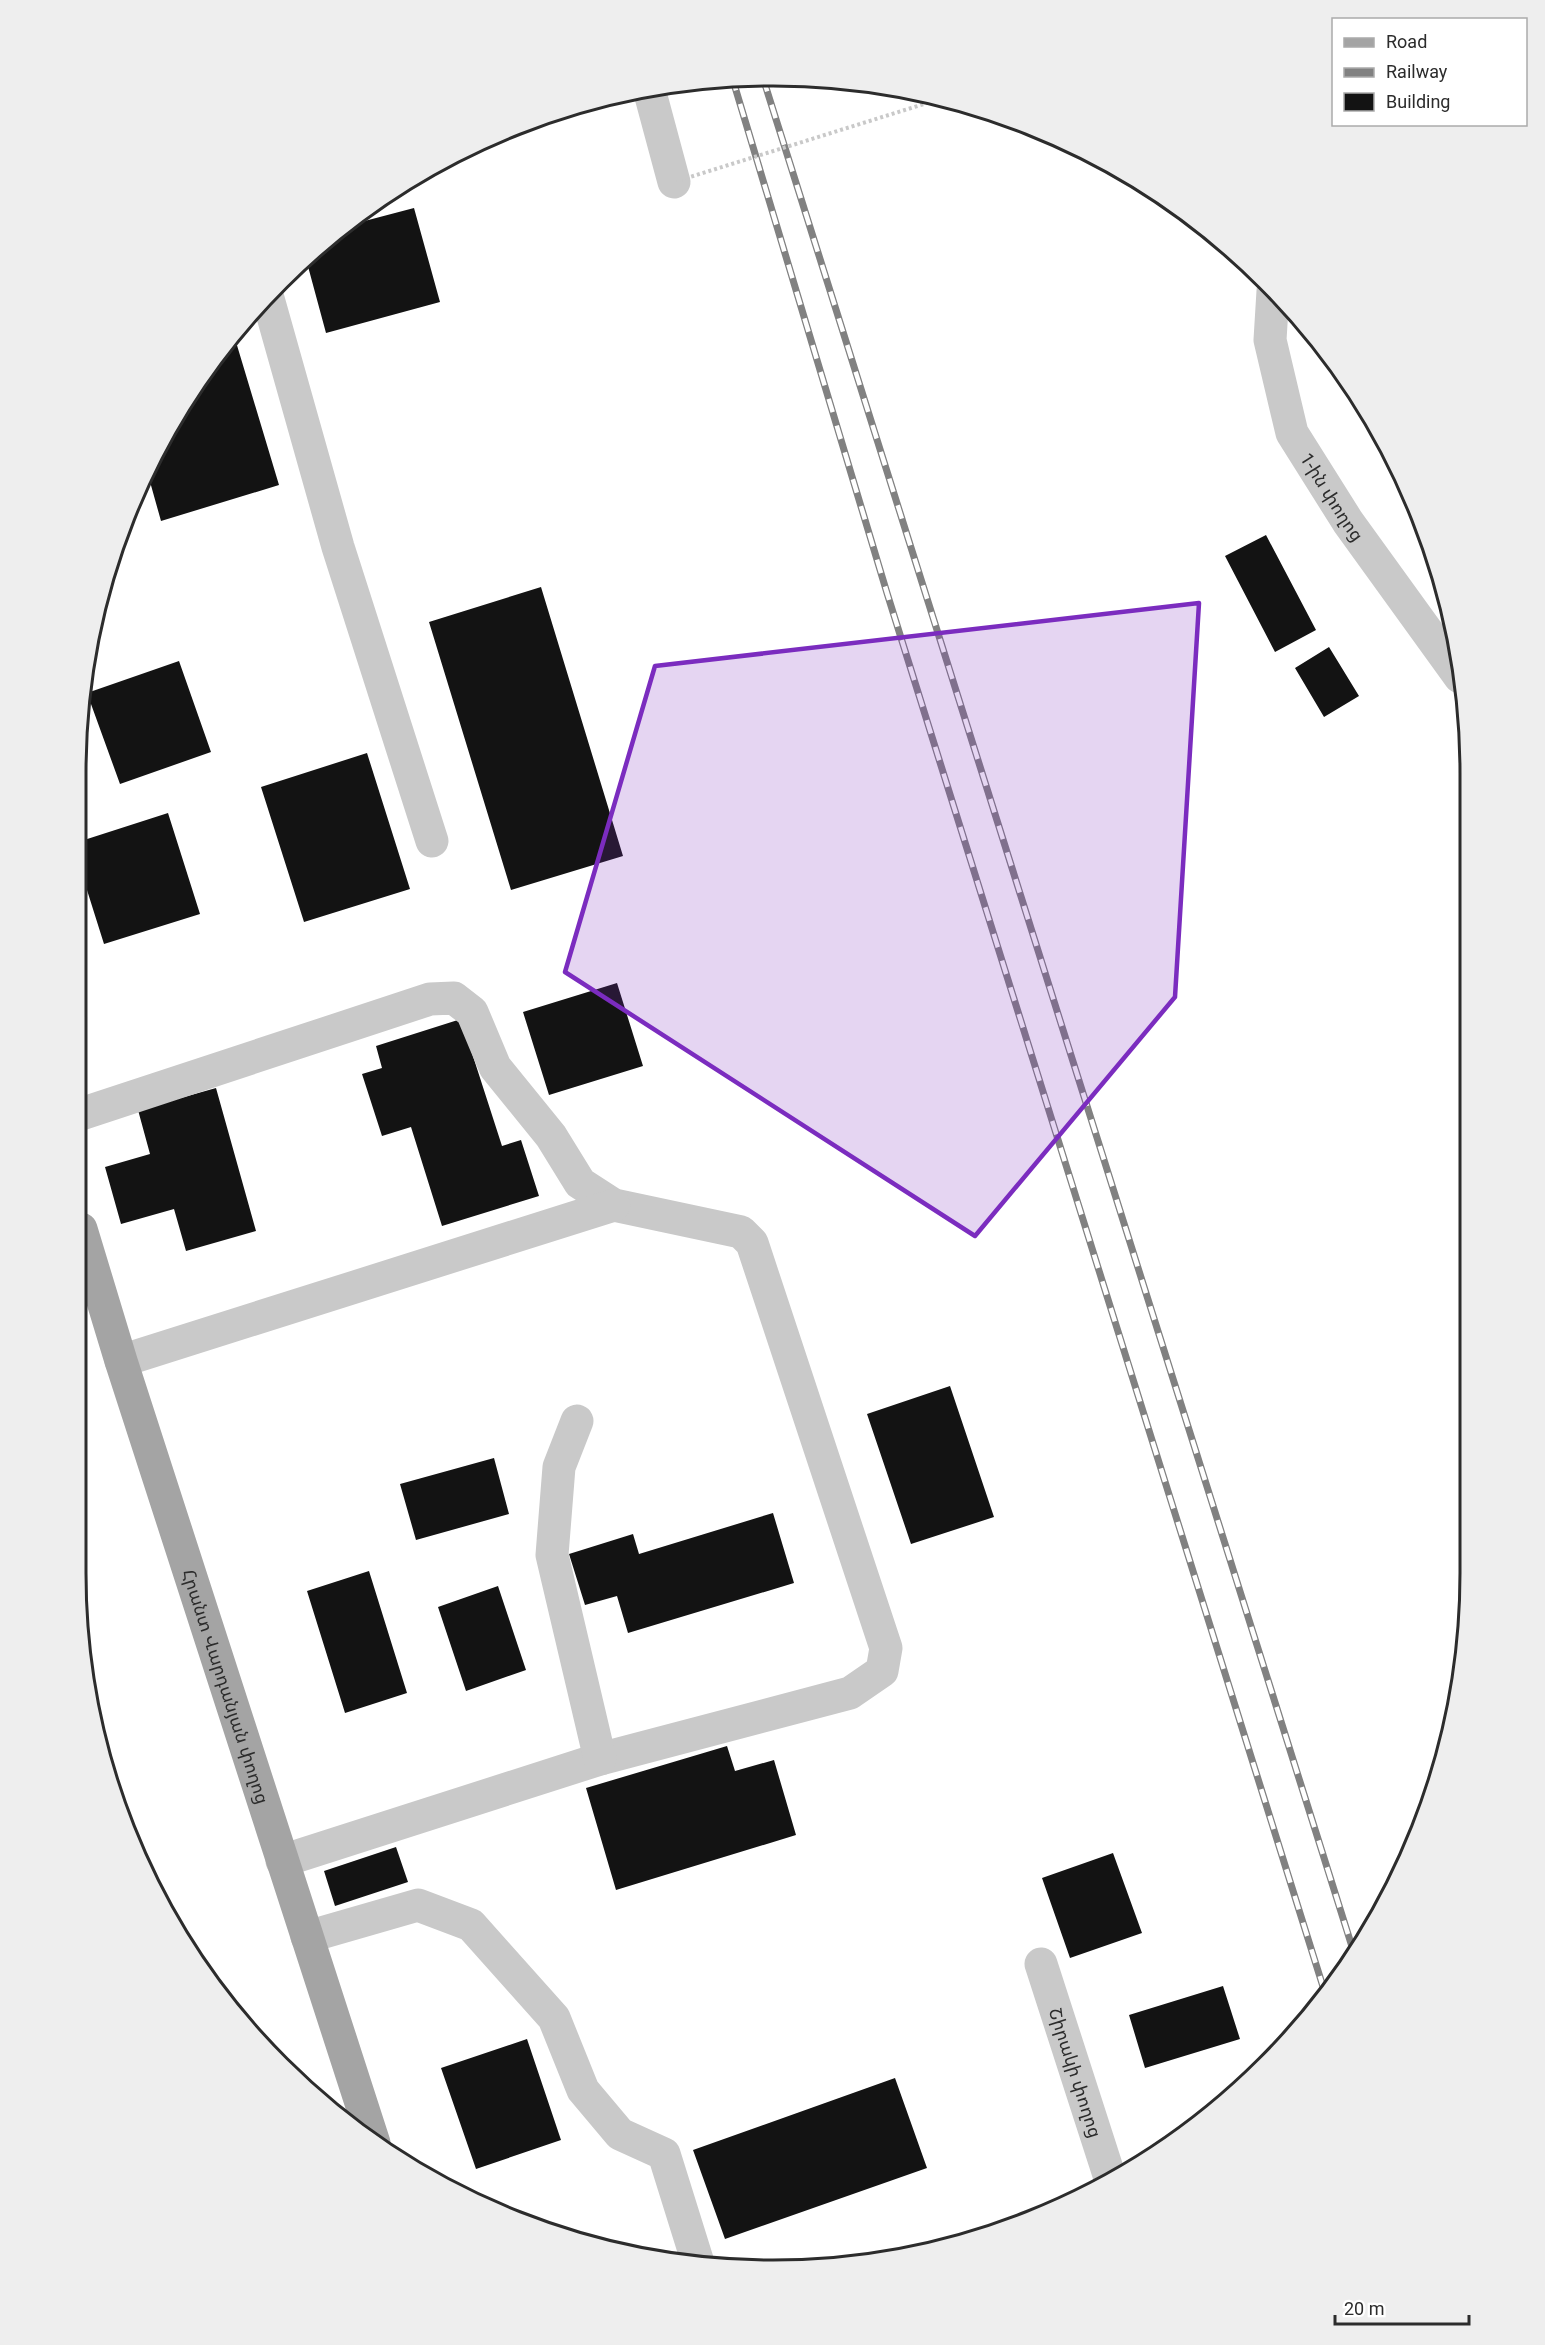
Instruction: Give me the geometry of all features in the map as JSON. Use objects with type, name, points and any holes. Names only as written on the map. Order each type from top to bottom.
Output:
[{"type":"main road","name":"Հրանտ Վարդանյան փողոց","points":[[86,1246],[369,2129]]},
{"type":"street","points":[[651,97],[674,182]]},
{"type":"street","name":"1-ին փողոց","points":[[1272,302],[1270,340],[1292,433],[1348,522],[1451,664]]},
{"type":"street","points":[[270,305],[338,547],[432,841]]},
{"type":"street","points":[[86,1112],[430,999],[454,998],[472,1012],[495,1067],[550,1136],[580,1183],[614,1205],[741,1232],[752,1243],[886,1648],[882,1671],[850,1693],[600,1759],[282,1860]]},
{"type":"street","points":[[121,1361],[614,1205]]},
{"type":"street","points":[[577,1421],[559,1467],[552,1555],[600,1759]]},
{"type":"street","points":[[307,1937],[418,1905],[471,1925],[554,2018],[583,2090],[620,2134],[664,2154],[696,2255]]},
{"type":"street","name":"Շիրակի փողոց","points":[[1041,1964],[1108,2171]]},
{"type":"path","points":[[674,182],[926,103]]},
{"type":"highlighted area","points":[[1199,603],[1175,997],[975,1236],[565,972],[655,666]]},
{"type":"building","points":[[414,208],[440,302],[326,333],[308,267],[361,222]]},
{"type":"building","points":[[236,343],[279,485],[161,521],[150,482],[201,391]]},
{"type":"building","points":[[1266,535],[1316,630],[1275,652],[1225,556]]},
{"type":"building","points":[[541,587],[623,856],[511,890],[429,622]]},
{"type":"building","points":[[1329,647],[1359,696],[1324,717],[1295,668]]},
{"type":"building","points":[[179,661],[211,752],[120,784],[89,700],[90,692]]},
{"type":"building","points":[[367,753],[410,889],[304,922],[261,787]]},
{"type":"building","points":[[168,813],[200,914],[104,944],[86,887],[86,839]]},
{"type":"building","points":[[617,983],[643,1066],[549,1095],[523,1012]]},
{"type":"building","points":[[461,1019],[502,1146],[521,1140],[539,1196],[442,1226],[411,1127],[382,1136],[362,1074],[382,1068],[376,1046]]},
{"type":"building","points":[[216,1088],[256,1231],[186,1251],[174,1209],[121,1224],[105,1167],[150,1154],[138,1110]]},
{"type":"building","points":[[950,1386],[994,1517],[911,1544],[867,1414]]},
{"type":"building","points":[[494,1458],[509,1514],[416,1540],[400,1484]]},
{"type":"building","points":[[773,1513],[794,1583],[628,1633],[617,1596],[585,1605],[569,1554],[633,1534],[639,1554]]},
{"type":"building","points":[[369,1571],[407,1693],[345,1713],[307,1591]]},
{"type":"building","points":[[498,1586],[526,1670],[466,1691],[438,1607]]},
{"type":"building","points":[[727,1746],[735,1771],[774,1760],[796,1835],[616,1890],[586,1788]]},
{"type":"building","points":[[396,1847],[408,1882],[335,1906],[324,1871]]},
{"type":"building","points":[[1113,1853],[1142,1933],[1070,1958],[1042,1878]]},
{"type":"building","points":[[1223,1986],[1240,2039],[1145,2068],[1129,2015]]},
{"type":"building","points":[[527,2039],[561,2140],[476,2169],[441,2068]]},
{"type":"building","points":[[895,2078],[927,2168],[725,2239],[693,2150]]},
{"type":"railway","points":[[766,86],[1351,1943]]},
{"type":"railway","points":[[735,87],[887,593],[1322,1985]]}]
